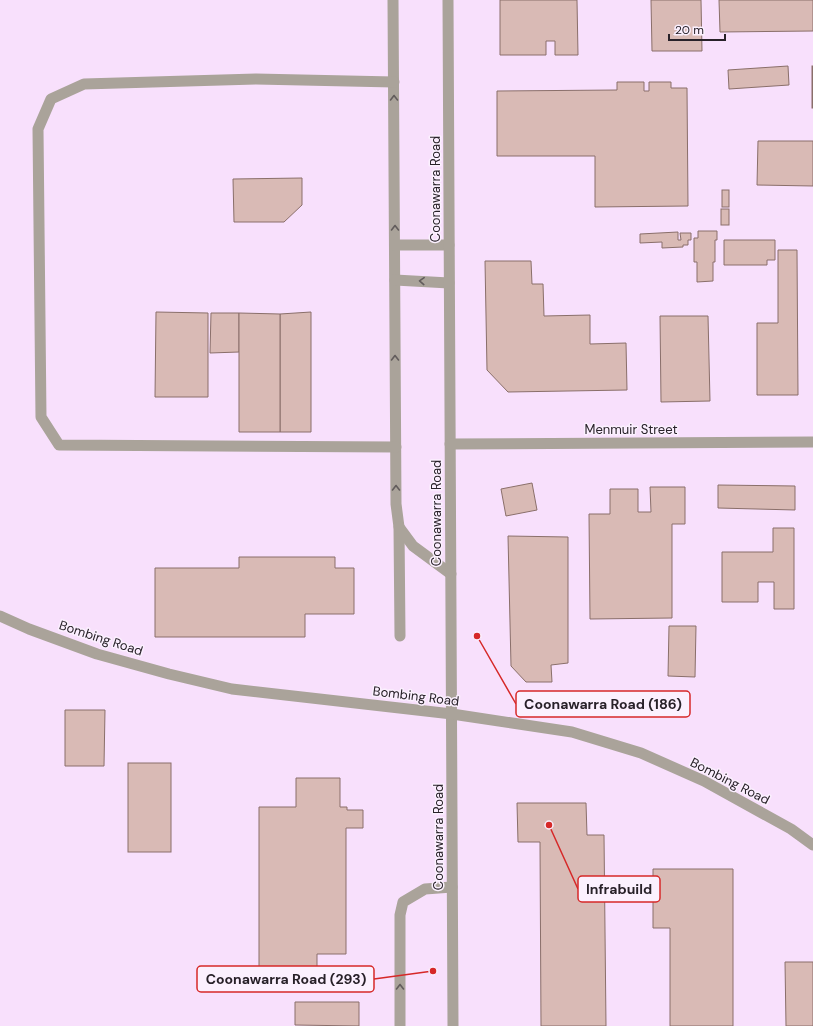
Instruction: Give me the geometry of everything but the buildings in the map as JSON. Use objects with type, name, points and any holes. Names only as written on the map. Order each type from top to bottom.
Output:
[{"type":"street","points":[[393,0],[396,504],[399,526],[400,636]]},
{"type":"street","name":"Coonawarra Road","points":[[448,0],[453,1026]]},
{"type":"street","points":[[394,82],[256,79],[84,84],[52,99],[38,129],[41,417],[60,445],[396,447]]},
{"type":"street","points":[[395,245],[449,245]]},
{"type":"street","points":[[395,280],[449,283]]},
{"type":"street","name":"Menmuir Street","points":[[450,444],[813,442]]},
{"type":"street","points":[[399,526],[413,546],[451,574]]},
{"type":"street","name":"Bombing Road","points":[[0,616],[29,629],[96,654],[232,689],[452,714],[572,732],[641,753],[704,781],[791,829],[813,844]]},
{"type":"street","points":[[400,1026],[400,915],[403,902],[425,889],[452,886]]},
{"type":"shaded area","points":[[0,0],[813,0],[813,1026],[0,1026]]},
{"type":"place","name":"Coonawarra Road (186)","points":[[477,636]]},
{"type":"place","name":"Infrabuild","points":[[549,825]]},
{"type":"place","name":"Coonawarra Road (293)","points":[[433,971]]}]
